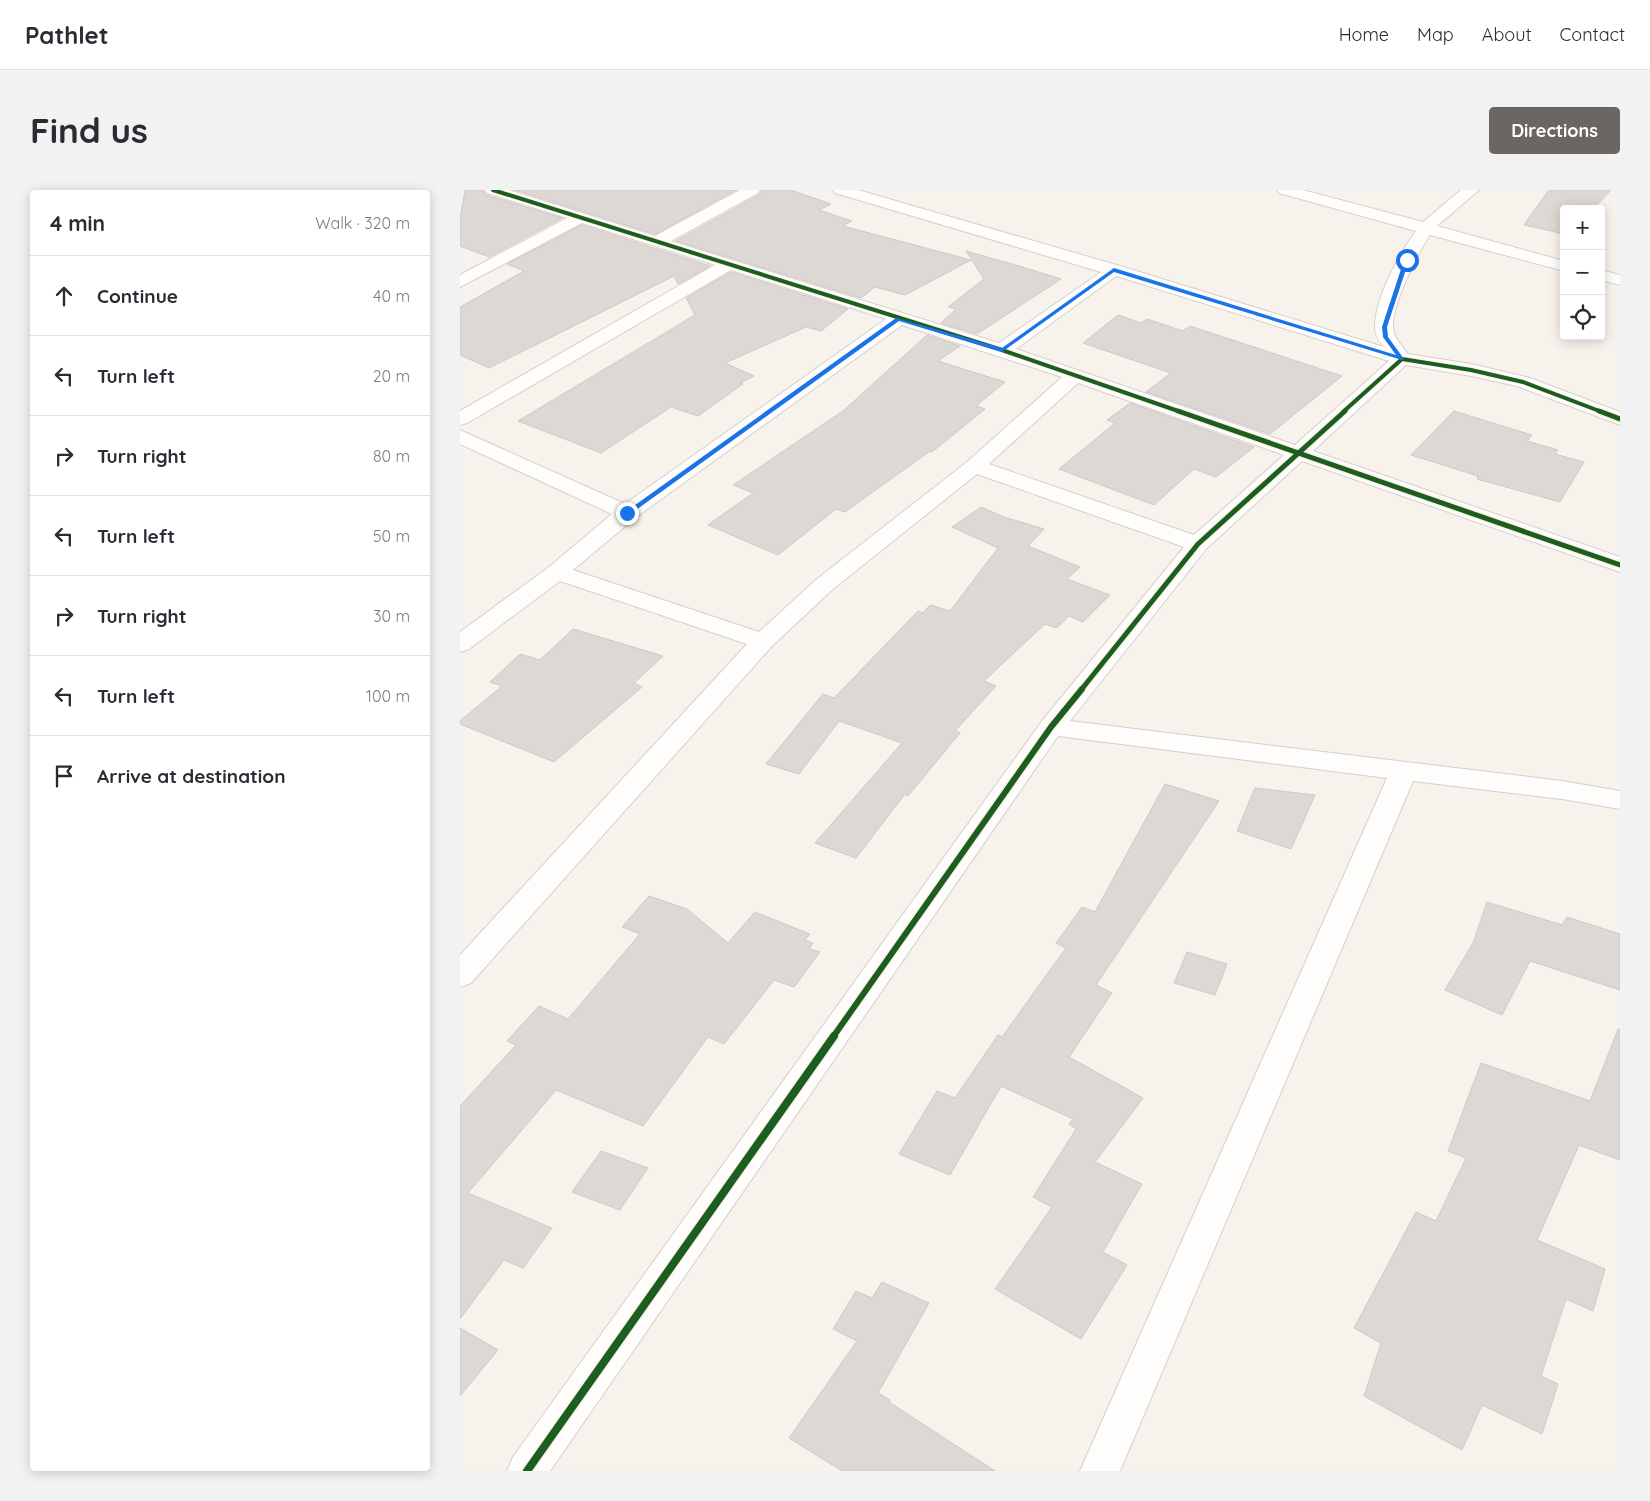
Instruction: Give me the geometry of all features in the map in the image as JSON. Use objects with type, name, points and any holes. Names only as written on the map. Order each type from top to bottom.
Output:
[{"type":"street","points":[[493,190],[898,319],[1002,350],[1296,454],[1620,565]]},
{"type":"street","points":[[658,241],[752,190]]},
{"type":"street","points":[[841,190],[1114,270],[1402,359],[1471,370],[1523,382],[1620,419]]},
{"type":"street","points":[[1285,190],[1560,265]]},
{"type":"street","points":[[1402,359],[1386,337],[1385,318],[1412,247],[1425,229],[1471,190]]},
{"type":"street","points":[[460,282],[580,218]]},
{"type":"street","points":[[460,419],[728,265]]},
{"type":"street","points":[[1002,350],[1114,270]]},
{"type":"street","points":[[1605,276],[1620,280]]},
{"type":"street","points":[[460,644],[557,572],[627,513],[898,319]]},
{"type":"street","points":[[527,1471],[1051,727],[1198,544],[1402,359]]},
{"type":"street","points":[[460,976],[763,641],[825,584],[974,466],[1076,376]]},
{"type":"street","points":[[460,436],[627,513]]},
{"type":"street","points":[[974,466],[1198,544]]},
{"type":"street","points":[[557,572],[763,641]]},
{"type":"street","points":[[1051,727],[1562,790],[1620,800]]},
{"type":"street","points":[[1100,1471],[1404,770]]},
{"type":"building","points":[[465,190],[483,190],[486,195],[562,218],[489,257],[460,246],[460,219]]},
{"type":"building","points":[[515,190],[736,190],[655,234]]},
{"type":"building","points":[[762,190],[791,190],[831,204],[819,210],[852,221],[843,226],[971,260],[905,295],[875,287],[861,298],[676,241],[759,195]]},
{"type":"building","points":[[1549,190],[1611,190],[1597,205],[1560,205],[1560,233],[1524,225]]},
{"type":"building","points":[[582,225],[710,266],[678,284],[674,276],[489,368],[460,355],[460,307],[524,271],[507,264]]},
{"type":"building","points":[[966,251],[1061,279],[977,334],[941,323],[956,309],[948,307],[984,279]]},
{"type":"building","points":[[731,272],[848,309],[821,331],[806,327],[725,363],[754,376],[740,383],[743,384],[698,416],[671,407],[601,453],[518,421],[695,315],[686,298]]},
{"type":"building","points":[[1118,315],[1141,323],[1147,319],[1183,331],[1190,326],[1342,376],[1270,434],[1146,392],[1171,373],[1083,343]]},
{"type":"building","points":[[927,335],[960,346],[938,361],[1005,382],[976,406],[985,409],[932,452],[930,451],[845,512],[836,509],[778,555],[708,525],[753,493],[733,485],[843,411]]},
{"type":"building","points":[[1130,403],[1254,447],[1216,477],[1194,469],[1154,505],[1059,469],[1115,423],[1107,420]]},
{"type":"building","points":[[1454,411],[1532,435],[1527,441],[1558,450],[1555,454],[1584,462],[1560,502],[1477,479],[1478,476],[1411,455]]},
{"type":"building","points":[[981,507],[1004,517],[1044,529],[1028,546],[1080,567],[1067,579],[1110,595],[1083,622],[1069,616],[1057,628],[1045,624],[984,681],[996,686],[955,731],[960,733],[908,796],[905,794],[856,858],[815,843],[902,743],[839,721],[799,774],[766,764],[823,694],[834,698],[918,611],[923,613],[930,605],[950,611],[998,548],[952,527]]},
{"type":"building","points":[[573,629],[663,656],[634,683],[642,687],[554,762],[460,724],[460,721],[502,686],[490,682],[520,654],[540,660]]},
{"type":"building","points":[[1165,784],[1219,801],[1096,985],[1112,993],[1069,1057],[1143,1098],[1095,1162],[1142,1184],[1103,1252],[1127,1265],[1081,1339],[995,1289],[1052,1207],[1033,1197],[1076,1129],[1069,1124],[1073,1119],[1001,1086],[950,1175],[899,1154],[937,1091],[955,1098],[998,1035],[1002,1037],[1066,948],[1056,943],[1082,907],[1095,912]]},
{"type":"building","points":[[1255,788],[1315,795],[1291,849],[1237,831]]},
{"type":"building","points":[[649,896],[687,909],[728,943],[755,912],[810,934],[805,940],[813,943],[809,949],[820,952],[794,987],[774,980],[724,1044],[708,1037],[643,1126],[556,1090],[468,1193],[552,1228],[523,1268],[504,1260],[460,1319],[460,1106],[516,1045],[507,1041],[539,1006],[568,1019],[640,934],[622,927]]},
{"type":"building","points":[[1487,902],[1562,925],[1567,917],[1620,934],[1620,990],[1530,961],[1502,1015],[1445,990],[1473,943]]},
{"type":"building","points":[[1187,952],[1227,964],[1215,995],[1174,983]]},
{"type":"building","points":[[1618,1029],[1620,1029],[1620,1160],[1579,1145],[1537,1240],[1605,1269],[1593,1311],[1566,1299],[1541,1376],[1558,1384],[1542,1434],[1482,1405],[1462,1450],[1364,1396],[1381,1343],[1354,1328],[1416,1212],[1436,1221],[1466,1158],[1448,1151],[1481,1063],[1590,1101]]},
{"type":"building","points":[[601,1151],[648,1168],[620,1210],[572,1192]]},
{"type":"building","points":[[882,1282],[929,1303],[878,1393],[995,1471],[842,1471],[789,1438],[857,1341],[833,1329],[856,1291],[872,1298]]},
{"type":"building","points":[[460,1328],[498,1350],[460,1396]]},
{"type":"cycle path","points":[[493,190],[1002,350],[1620,565]]},
{"type":"cycle path","points":[[527,1471],[1051,727],[1198,544],[1402,359],[1471,370],[1523,382],[1620,419]]},
{"type":"route","points":[[627,513],[898,319],[1002,350],[1114,270],[1402,359],[1390,345],[1384,327],[1385,318],[1407,260]]}]
